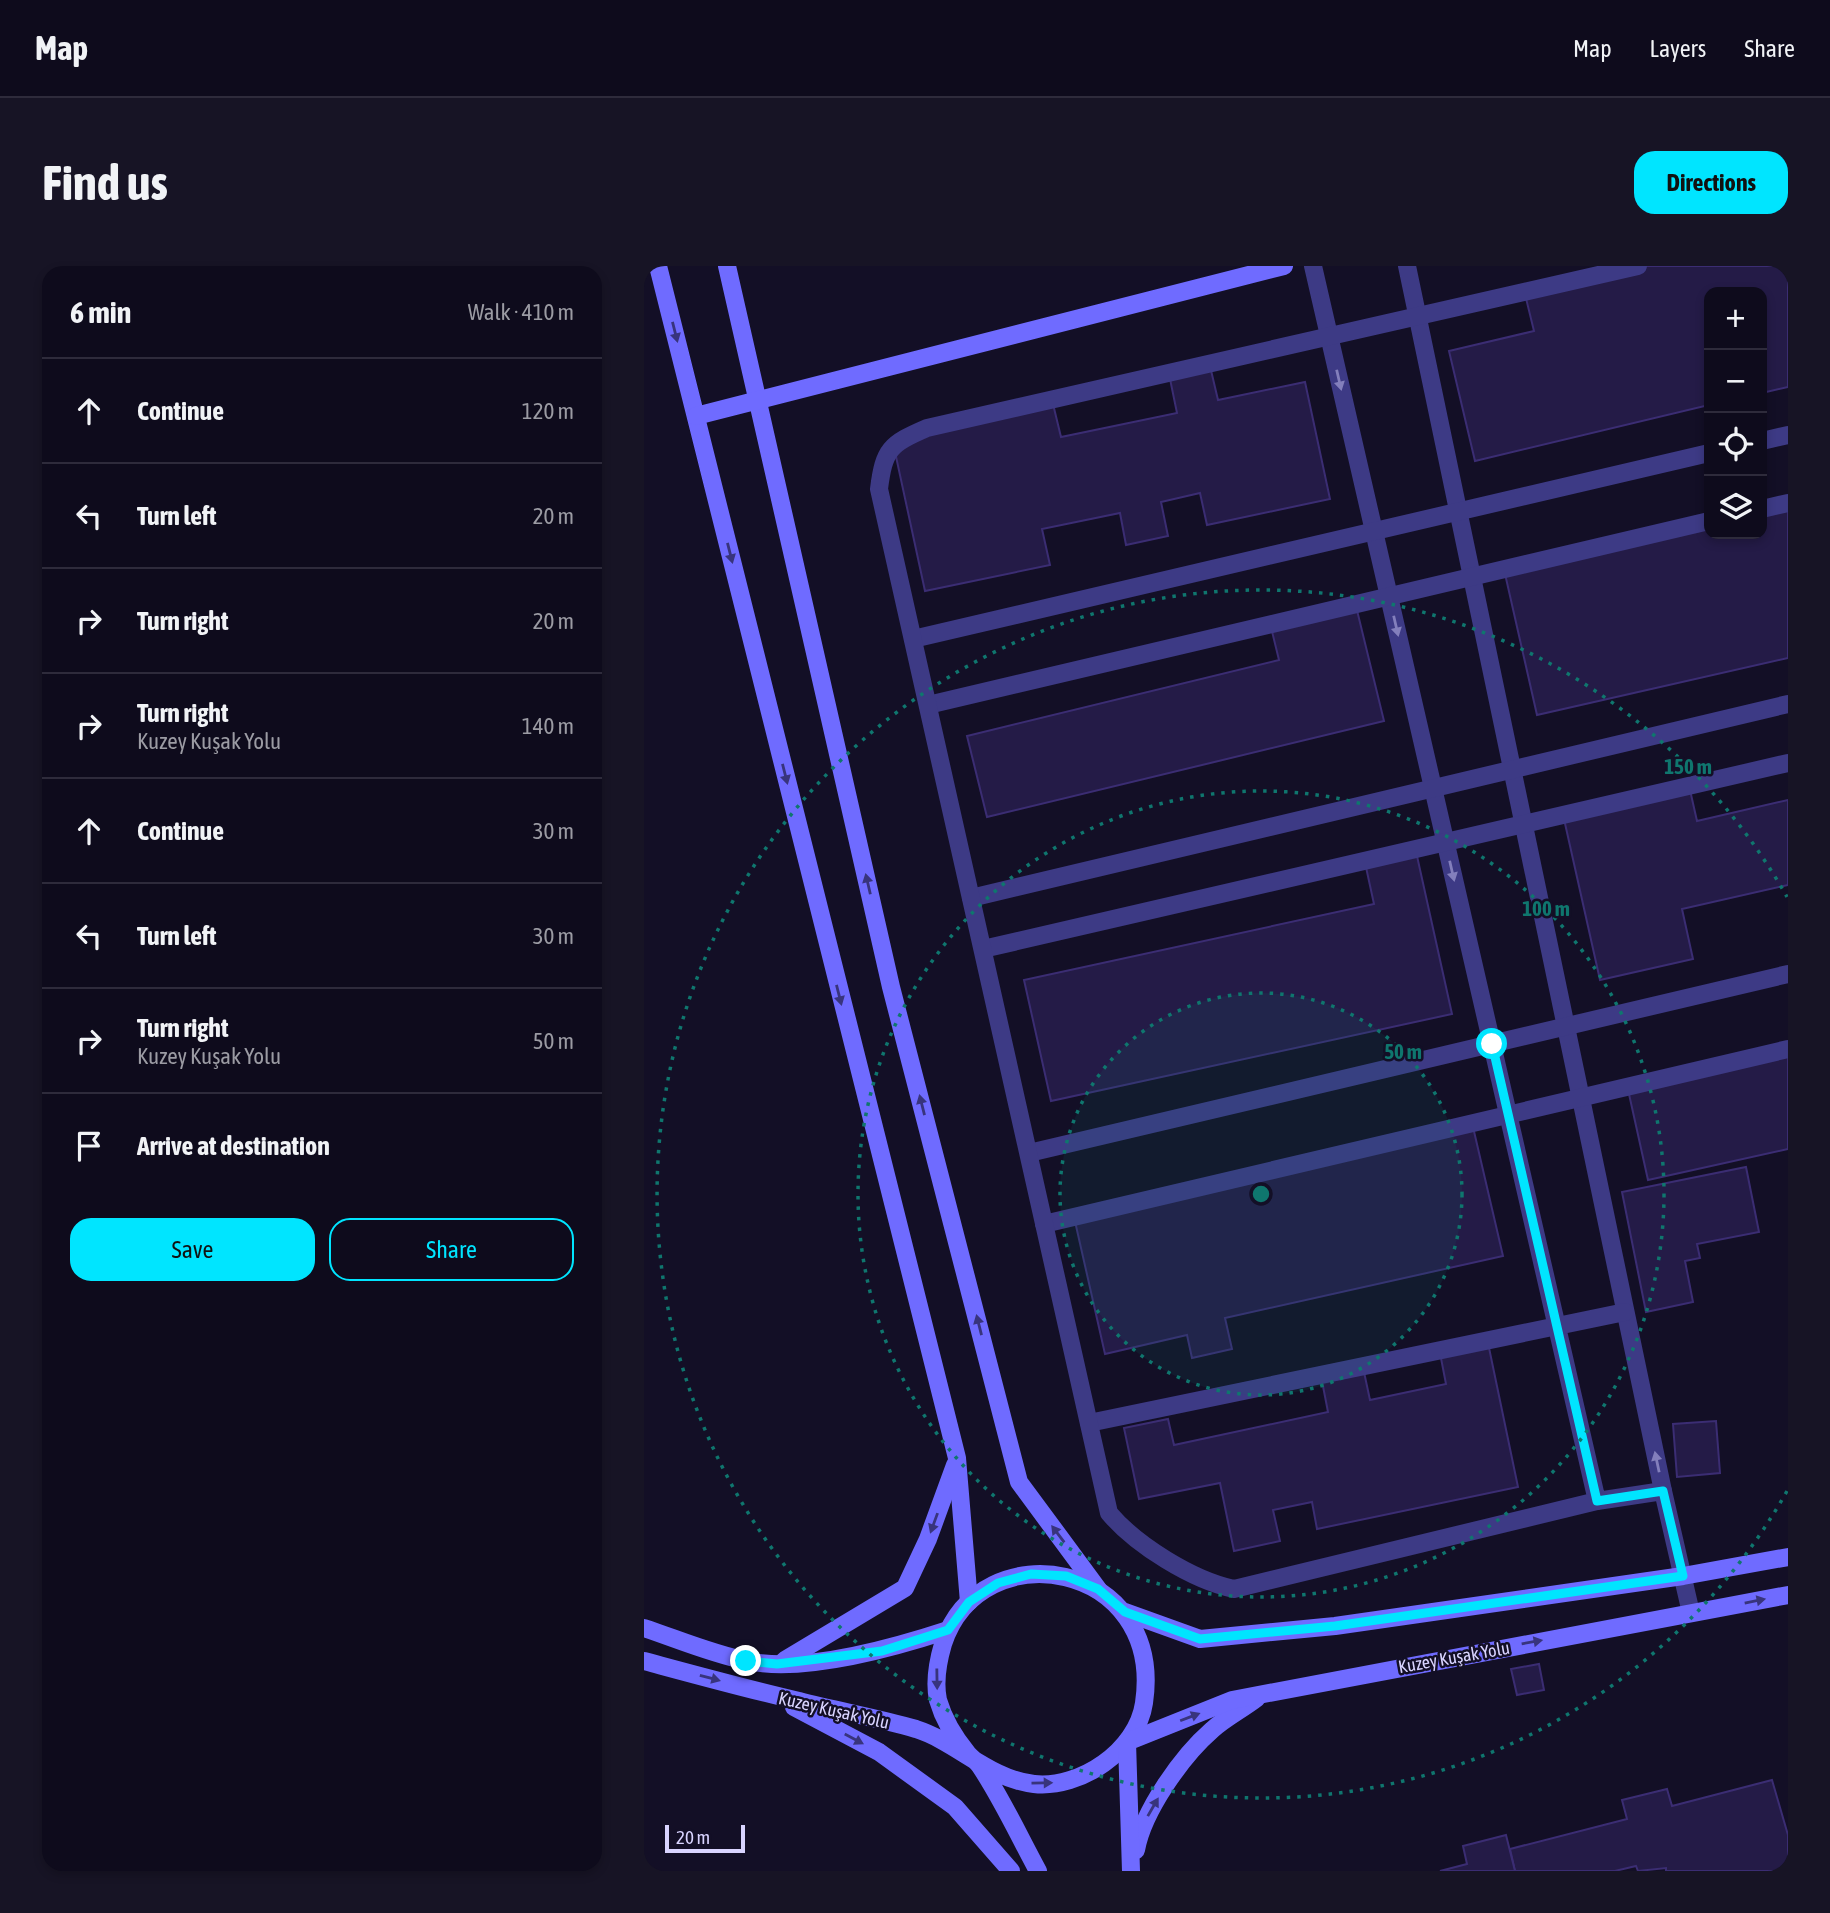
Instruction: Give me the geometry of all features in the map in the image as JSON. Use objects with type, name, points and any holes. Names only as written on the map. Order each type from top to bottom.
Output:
[{"type":"main road","points":[[659,266],[957,1458],[969,1602]]},
{"type":"main road","points":[[727,266],[891,987],[1019,1482],[1098,1589],[1125,1612],[1200,1639],[1335,1626],[1683,1576],[1788,1557]]},
{"type":"main road","points":[[696,416],[758,398],[1284,266]]},
{"type":"main road","points":[[777,1664],[905,1588],[928,1539],[957,1458]]},
{"type":"main road","points":[[1038,1871],[978,1762],[950,1731],[938,1698],[937,1663],[948,1630],[969,1602],[998,1583],[1031,1574],[1066,1576],[1098,1589]]},
{"type":"main road","name":"Kuzey Kuşak Yolu","points":[[1127,1742],[1232,1700],[1788,1595]]},
{"type":"main road","points":[[978,1762],[1001,1776],[1035,1784],[1070,1781],[1102,1766],[1127,1742],[1143,1711],[1148,1677],[1142,1643],[1125,1612]]},
{"type":"main road","name":"Kuzey Kuşak Yolu","points":[[644,1628],[746,1661],[777,1664],[882,1651],[948,1630]]},
{"type":"main road","name":"Kuzey Kuşak Yolu","points":[[644,1661],[918,1730],[978,1762]]},
{"type":"main road","points":[[1133,1871],[1141,1828],[1160,1795],[1212,1730],[1264,1694]]},
{"type":"main road","points":[[772,1695],[878,1752],[956,1807],[1011,1871]]},
{"type":"main road","points":[[1127,1742],[1133,1871]]},
{"type":"street","points":[[1313,266],[1597,1501]]},
{"type":"street","points":[[1407,266],[1625,1312],[1691,1613]]},
{"type":"street","points":[[1638,266],[926,428],[889,448],[883,463],[879,489],[1109,1513],[1128,1534],[1212,1584],[1234,1589],[1597,1501],[1663,1491]]},
{"type":"street","points":[[1767,440],[1788,435]]},
{"type":"street","points":[[913,639],[1704,454]]},
{"type":"street","points":[[1767,508],[1788,503]]},
{"type":"street","points":[[928,705],[1704,522]]},
{"type":"street","points":[[971,898],[1788,704]]},
{"type":"street","points":[[983,949],[1788,763]]},
{"type":"street","points":[[1029,1153],[1788,974]]},
{"type":"street","points":[[1044,1224],[1788,1049]]},
{"type":"street","points":[[1089,1423],[1625,1312]]},
{"type":"building","points":[[1607,266],[1788,266],[1788,387],[1767,392],[1767,287],[1704,287],[1704,406],[1475,461],[1449,351],[1534,331],[1523,286]]},
{"type":"building","points":[[1210,366],[1218,400],[1305,382],[1330,499],[1207,525],[1200,493],[1161,502],[1168,536],[1126,545],[1120,513],[1042,529],[1050,565],[925,591],[892,438],[1053,404],[1061,437],[1177,413],[1169,374]]},
{"type":"building","points":[[1788,500],[1788,658],[1537,715],[1503,565],[1704,519],[1704,539],[1767,539],[1767,505]]},
{"type":"building","points":[[1354,598],[1384,721],[987,817],[967,736],[1279,660],[1269,619]]},
{"type":"building","points":[[1690,790],[1697,821],[1788,800],[1788,885],[1682,909],[1693,959],[1600,980],[1564,819]]},
{"type":"building","points":[[1415,847],[1452,1014],[1051,1101],[1024,980],[1374,904],[1364,858]]},
{"type":"building","points":[[1788,1050],[1788,1149],[1648,1180],[1627,1085]]},
{"type":"building","points":[[1473,1127],[1503,1256],[1225,1318],[1232,1349],[1192,1358],[1187,1335],[1105,1354],[1074,1217]]},
{"type":"building","points":[[1746,1167],[1759,1232],[1697,1244],[1700,1258],[1685,1261],[1693,1302],[1646,1312],[1622,1192]]},
{"type":"building","points":[[1488,1343],[1518,1487],[1317,1529],[1312,1502],[1273,1510],[1280,1541],[1234,1551],[1220,1483],[1139,1499],[1124,1428],[1168,1419],[1174,1445],[1328,1412],[1322,1381],[1364,1372],[1370,1400],[1446,1384],[1440,1353]]},
{"type":"building","points":[[1716,1421],[1720,1473],[1677,1477],[1673,1424]]},
{"type":"building","points":[[1539,1664],[1544,1690],[1517,1695],[1511,1669]]},
{"type":"building","points":[[1772,1780],[1788,1835],[1788,1871],[1666,1871],[1666,1868],[1638,1871],[1636,1866],[1615,1871],[1515,1871],[1510,1849],[1627,1819],[1622,1800],[1667,1789],[1672,1806]]},
{"type":"building","points":[[1506,1835],[1515,1871],[1440,1871],[1467,1864],[1463,1846]]},
{"type":"route","points":[[746,1661],[777,1664],[882,1651],[948,1630],[969,1602],[998,1583],[1031,1574],[1066,1576],[1098,1589],[1125,1612],[1200,1639],[1335,1626],[1683,1576],[1663,1491],[1597,1501],[1492,1044]]}]
